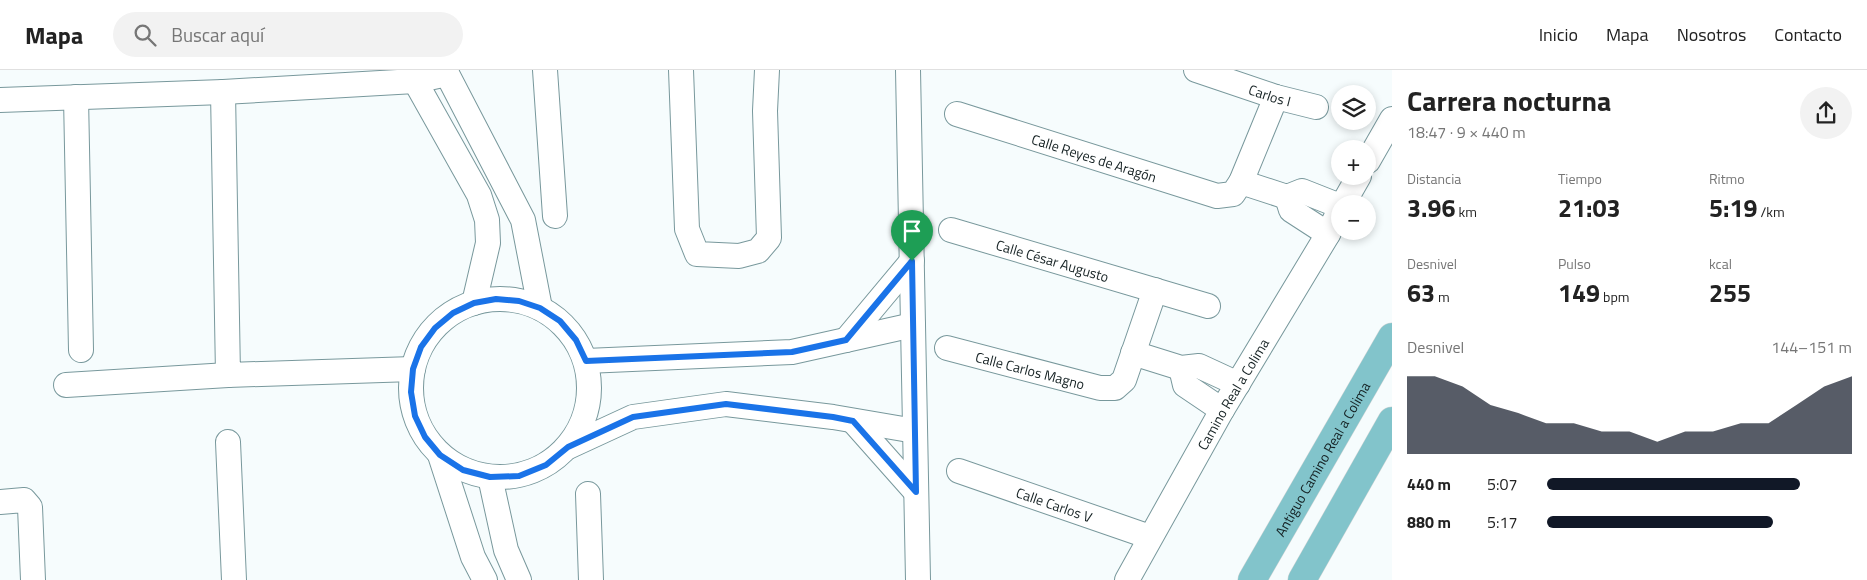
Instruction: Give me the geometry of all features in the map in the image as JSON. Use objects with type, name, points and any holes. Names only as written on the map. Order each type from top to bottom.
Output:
[{"type":"main road","name":"Antiguo Camino Real a Colima","points":[[1252,580],[1392,337]]},
{"type":"main road","points":[[1302,580],[1392,422]]},
{"type":"street","points":[[546,70],[555,216]]},
{"type":"street","points":[[681,70],[687,229],[697,254],[739,256],[758,251],[770,238],[765,111],[767,70]]},
{"type":"street","points":[[908,70],[918,580]]},
{"type":"street","name":"Carlos I","points":[[1196,70],[1276,97],[1316,107]]},
{"type":"street","points":[[0,100],[223,92],[446,72],[523,220],[540,308]]},
{"type":"street","points":[[413,76],[479,195],[487,220],[488,243],[474,303]]},
{"type":"street","points":[[223,92],[228,374]]},
{"type":"street","points":[[76,97],[81,350]]},
{"type":"street","points":[[1237,188],[1276,97]]},
{"type":"street","name":"Calle Reyes de Aragón","points":[[957,114],[1217,196],[1237,188],[1287,197],[1302,191],[1331,202]]},
{"type":"street","points":[[1376,147],[1392,119]]},
{"type":"street","points":[[1287,197],[1291,210],[1328,234]]},
{"type":"street","name":"Camino Real a Colima","points":[[1127,580],[1222,410],[1331,228]]},
{"type":"street","name":"Calle César Augusto","points":[[951,230],[1208,306]]},
{"type":"street","points":[[846,340],[912,261]]},
{"type":"street","points":[[1155,290],[1132,353],[1181,368],[1199,366],[1238,384]]},
{"type":"street","points":[[568,447],[584,421],[590,392],[586,361],[576,340],[560,321],[540,308],[519,301],[496,299],[474,303],[453,313],[435,328],[421,347],[413,369],[411,392],[415,416],[425,437],[440,455],[463,470],[490,477],[519,476],[546,465],[568,447],[633,417],[726,404],[915,431]]},
{"type":"street","points":[[586,361],[792,352],[913,325]]},
{"type":"street","name":"Calle Carlos Magno","points":[[947,348],[1100,388],[1115,388],[1124,380],[1132,353]]},
{"type":"street","points":[[1181,368],[1186,385],[1222,410]]},
{"type":"street","points":[[66,385],[228,374],[413,369]]},
{"type":"street","points":[[853,421],[916,492]]},
{"type":"street","points":[[228,442],[234,580]]},
{"type":"street","points":[[440,455],[473,557],[486,580]]},
{"type":"street","name":"Calle Carlos V","points":[[959,470],[1150,537]]},
{"type":"street","points":[[490,477],[506,550],[519,580]]},
{"type":"street","points":[[588,494],[591,580]]},
{"type":"street","points":[[0,502],[24,500],[30,507],[33,580]]},
{"type":"route","points":[[912,261],[916,492],[853,421],[833,417],[726,404],[633,417],[568,447],[546,465],[519,476],[490,477],[463,470],[440,455],[425,437],[415,416],[411,392],[413,369],[421,347],[435,328],[453,313],[474,303],[496,299],[519,301],[540,308],[560,321],[576,340],[586,361],[792,352],[846,340],[912,261]]}]
